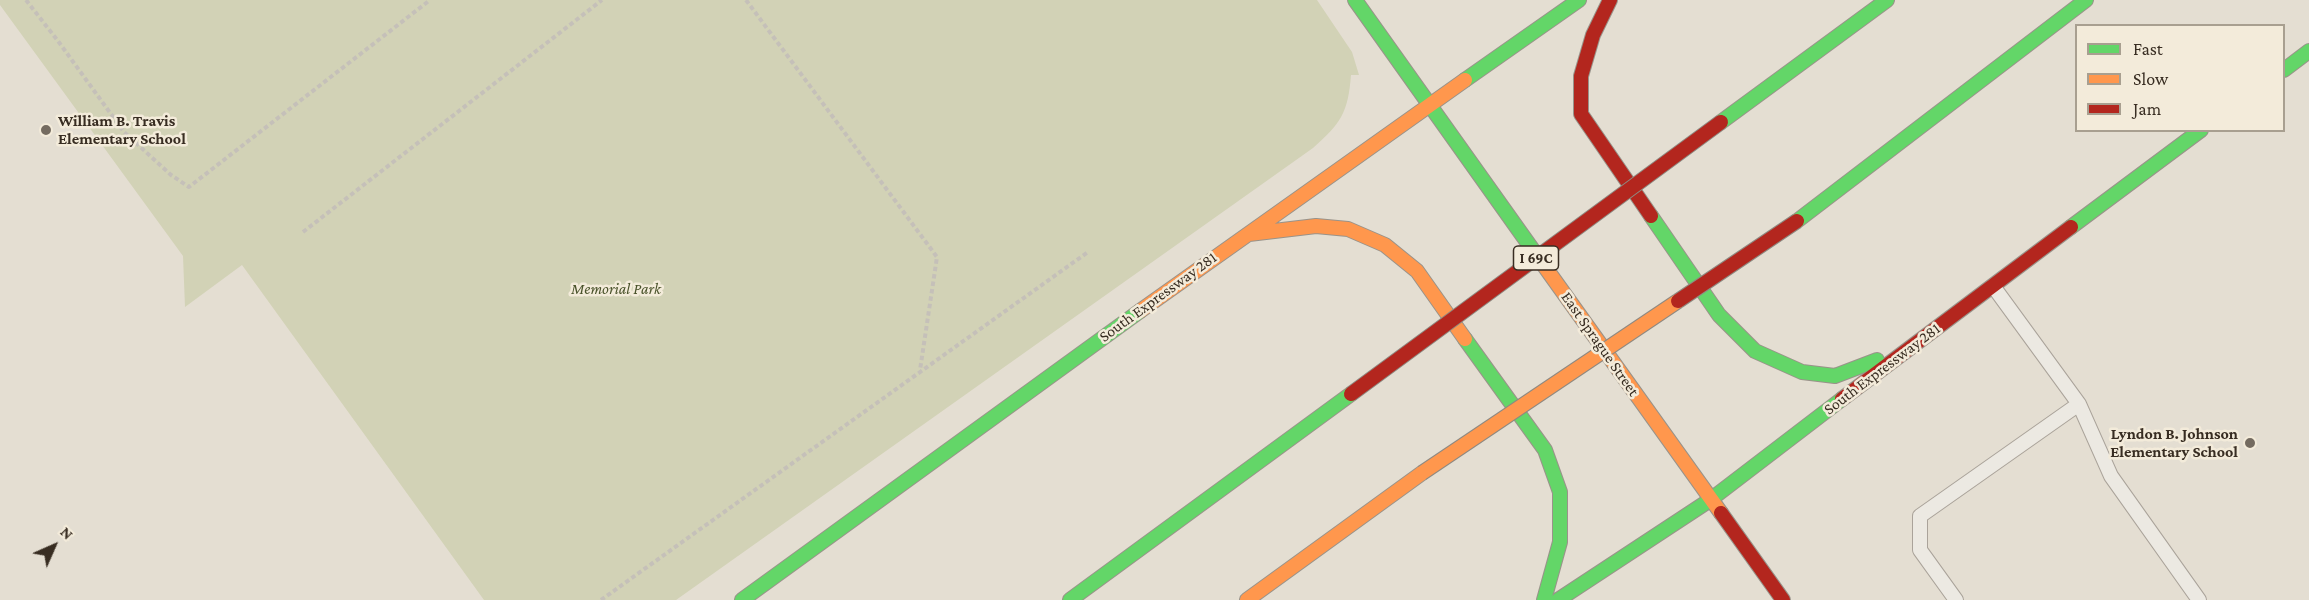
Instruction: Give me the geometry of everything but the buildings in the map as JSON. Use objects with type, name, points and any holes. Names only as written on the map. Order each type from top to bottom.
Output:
[{"type":"main road","name":"East Sprague Street","points":[[1355,0],[1783,600]]},
{"type":"main road","name":"South Expressway 281","points":[[742,600],[1245,234],[1579,0]]},
{"type":"main road","points":[[1610,0],[1593,35],[1581,76],[1581,114],[1719,315],[1755,351],[1802,372],[1835,376],[1909,348]]},
{"type":"main road","name":"I 69C","points":[[1070,600],[1887,0]]},
{"type":"main road","points":[[1247,600],[1422,473],[1797,221],[2086,0]]},
{"type":"main road","points":[[2285,69],[2309,51]]},
{"type":"main road","name":"South Expressway 281","points":[[1558,600],[1710,500],[1909,348],[2199,132]]},
{"type":"main road","points":[[1245,234],[1316,226],[1348,229],[1385,245],[1417,271],[1545,450],[1560,492],[1560,542],[1544,600]]},
{"type":"lane","points":[[1993,286],[2079,404],[2112,476],[2199,600]]},
{"type":"lane","points":[[1956,600],[1920,550],[1920,516],[2079,404]]},
{"type":"path","points":[[26,0],[58,40],[124,132],[171,175],[189,187],[430,0]]},
{"type":"path","points":[[303,232],[602,0]]},
{"type":"path","points":[[746,0],[937,257],[920,371]]},
{"type":"path","points":[[600,600],[1088,252]]},
{"type":"green space","name":"Memorial Park","points":[[0,0],[1317,0],[1352,52],[1359,75],[1351,75],[1348,99],[1337,124],[1313,148],[676,600],[484,600],[242,265],[185,307],[183,256],[0,5]]},
{"type":"traffic: fast","points":[[1355,0],[1540,260]]},
{"type":"traffic: fast","points":[[1465,80],[1579,0]]},
{"type":"traffic: fast","points":[[1721,122],[1887,0]]},
{"type":"traffic: fast","points":[[1797,221],[2086,0]]},
{"type":"traffic: fast","points":[[2285,69],[2309,51]]},
{"type":"traffic: fast","points":[[2071,227],[2198,132]]},
{"type":"traffic: fast","points":[[1651,216],[1719,315],[1755,351],[1802,372],[1835,376],[1877,360]]},
{"type":"traffic: fast","points":[[742,600],[1140,311]]},
{"type":"traffic: fast","points":[[1465,339],[1545,450],[1560,492],[1560,542],[1544,600]]},
{"type":"traffic: fast","points":[[1070,600],[1351,394]]},
{"type":"traffic: fast","points":[[1558,600],[1710,500],[1842,399]]},
{"type":"traffic: slow","points":[[1140,311],[1465,80]]},
{"type":"traffic: slow","points":[[1249,234],[1316,226],[1348,229],[1385,245],[1417,271],[1465,339]]},
{"type":"traffic: slow","points":[[1540,260],[1721,513]]},
{"type":"traffic: slow","points":[[1422,473],[1678,301]]},
{"type":"traffic: slow","points":[[1247,600],[1422,473]]},
{"type":"traffic: jam","points":[[1610,0],[1593,35],[1581,76],[1581,114],[1651,216]]},
{"type":"traffic: jam","points":[[1351,394],[1721,122]]},
{"type":"traffic: jam","points":[[1678,301],[1797,221]]},
{"type":"traffic: jam","points":[[1842,399],[2071,227]]},
{"type":"traffic: jam","points":[[1721,513],[1783,600]]},
{"type":"place","name":"William B. Travis Elementary School","points":[[46,130]]},
{"type":"place","name":"Lyndon B. Johnson Elementary School","points":[[2250,443]]}]
